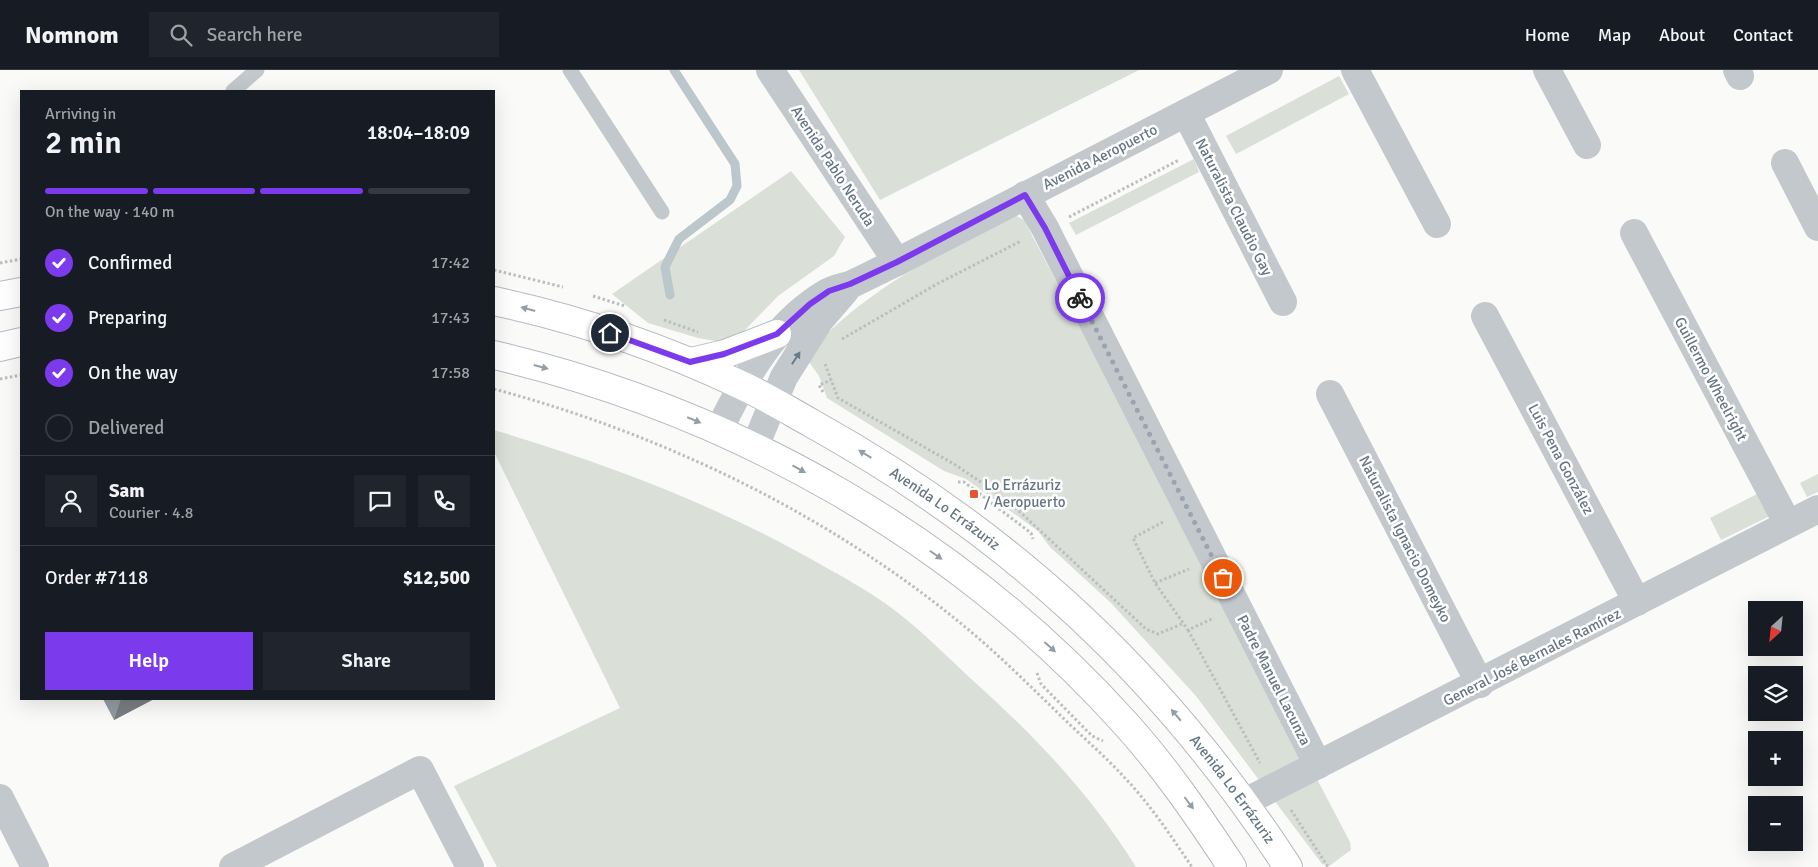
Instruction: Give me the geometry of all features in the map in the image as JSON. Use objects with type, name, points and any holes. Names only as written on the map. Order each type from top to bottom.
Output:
[{"type":"main road","points":[[0,296],[20,292]]},
{"type":"main road","name":"Avenida Lo Errázuriz","points":[[495,301],[563,318],[690,362],[774,402],[852,446],[930,495],[1006,551],[1049,587],[1130,664],[1169,706],[1244,802],[1288,867]]},
{"type":"main road","points":[[690,362],[724,354],[777,334]]},
{"type":"main road","points":[[0,347],[20,342]]},
{"type":"main road","points":[[495,355],[549,369],[670,410],[755,446],[816,478],[941,557],[1014,614],[1066,661],[1126,724],[1194,810],[1232,867]]},
{"type":"street","name":"Avenida Pablo Neruda","points":[[770,70],[897,262]]},
{"type":"street","name":"Avenida Aeropuerto","points":[[719,430],[741,385],[777,334],[810,304],[829,291],[850,284],[897,262],[1269,70]]},
{"type":"street","points":[[1355,70],[1437,224]]},
{"type":"street","points":[[1547,70],[1587,145]]},
{"type":"street","name":"Naturalista Claudio Gay","points":[[1186,113],[1283,302]]},
{"type":"street","points":[[1785,163],[1818,227]]},
{"type":"street","name":"Padre Manuel Lacunza","points":[[1025,195],[1045,228],[1318,765]]},
{"type":"street","name":"Guillermo Wheelright","points":[[1634,233],[1788,524]]},
{"type":"street","name":"Avenida Aeropuerto","points":[[755,446],[787,371],[820,320],[850,284]]},
{"type":"street","name":"Luis Pena González","points":[[1485,316],[1637,602]]},
{"type":"street","name":"Naturalista Ignacio Domeyko","points":[[1330,394],[1480,684]]},
{"type":"street","name":"General José Bernales Ramírez","points":[[1244,802],[1480,684],[1818,509]]},
{"type":"street","points":[[234,867],[420,770],[470,867]]},
{"type":"street","points":[[0,798],[35,867]]},
{"type":"lane","points":[[234,90],[257,70]]},
{"type":"lane","points":[[570,70],[662,212]]},
{"type":"path","points":[[840,340],[937,284],[1204,148]]},
{"type":"path","points":[[0,263],[20,259]]},
{"type":"path","points":[[823,360],[838,398],[954,464],[1006,499],[1146,629],[1158,634],[1184,623]]},
{"type":"path","points":[[0,379],[20,375]]},
{"type":"path","points":[[823,392],[819,385],[831,380]]},
{"type":"path","points":[[495,389],[538,401],[599,422],[702,463],[768,497],[866,555],[962,625],[1015,671],[1125,777],[1158,817],[1192,867]]},
{"type":"path","points":[[1168,520],[1133,538],[1155,583],[1184,623],[1264,770]]},
{"type":"path","points":[[1155,583],[1192,568]]},
{"type":"path","points":[[1188,630],[1217,617]]},
{"type":"shaded area","points":[[799,70],[1139,70],[880,200]]},
{"type":"shaded area","points":[[1339,76],[1349,94],[1236,154],[1226,136]]},
{"type":"shaded area","points":[[1194,159],[1199,172],[1076,235],[1069,223]]},
{"type":"shaded area","points":[[791,171],[845,237],[834,256],[778,296],[743,332],[728,343],[698,338],[648,323],[612,294]]},
{"type":"shaded area","points":[[1013,214],[1024,220],[1350,842],[1351,850],[1329,866],[1322,864],[1196,696],[1111,603],[1050,547],[1038,531],[966,479],[944,471],[827,398],[819,376],[807,359],[826,335],[868,299],[908,272]]},
{"type":"shaded area","points":[[495,430],[576,456],[696,502],[811,559],[883,602],[927,637],[1024,728],[1084,794],[1136,867],[497,867],[454,786],[620,708],[495,454]]},
{"type":"shaded area","points":[[1818,474],[1818,492],[1807,497],[1800,483]]},
{"type":"shaded area","points":[[1761,492],[1772,515],[1721,540],[1710,518]]},
{"type":"waterway","points":[[670,295],[665,267],[679,239],[730,200],[737,186],[735,164],[674,70]]},
{"type":"way so far","points":[[1080,298],[1223,578]]},
{"type":"place","name":"Lo Errázuriz / Aeropuerto","points":[[974,494]]},
{"type":"route","points":[[610,333],[690,362],[724,354],[777,334],[793,318],[829,291],[850,284],[897,262],[1025,195],[1045,228],[1080,298]]}]
